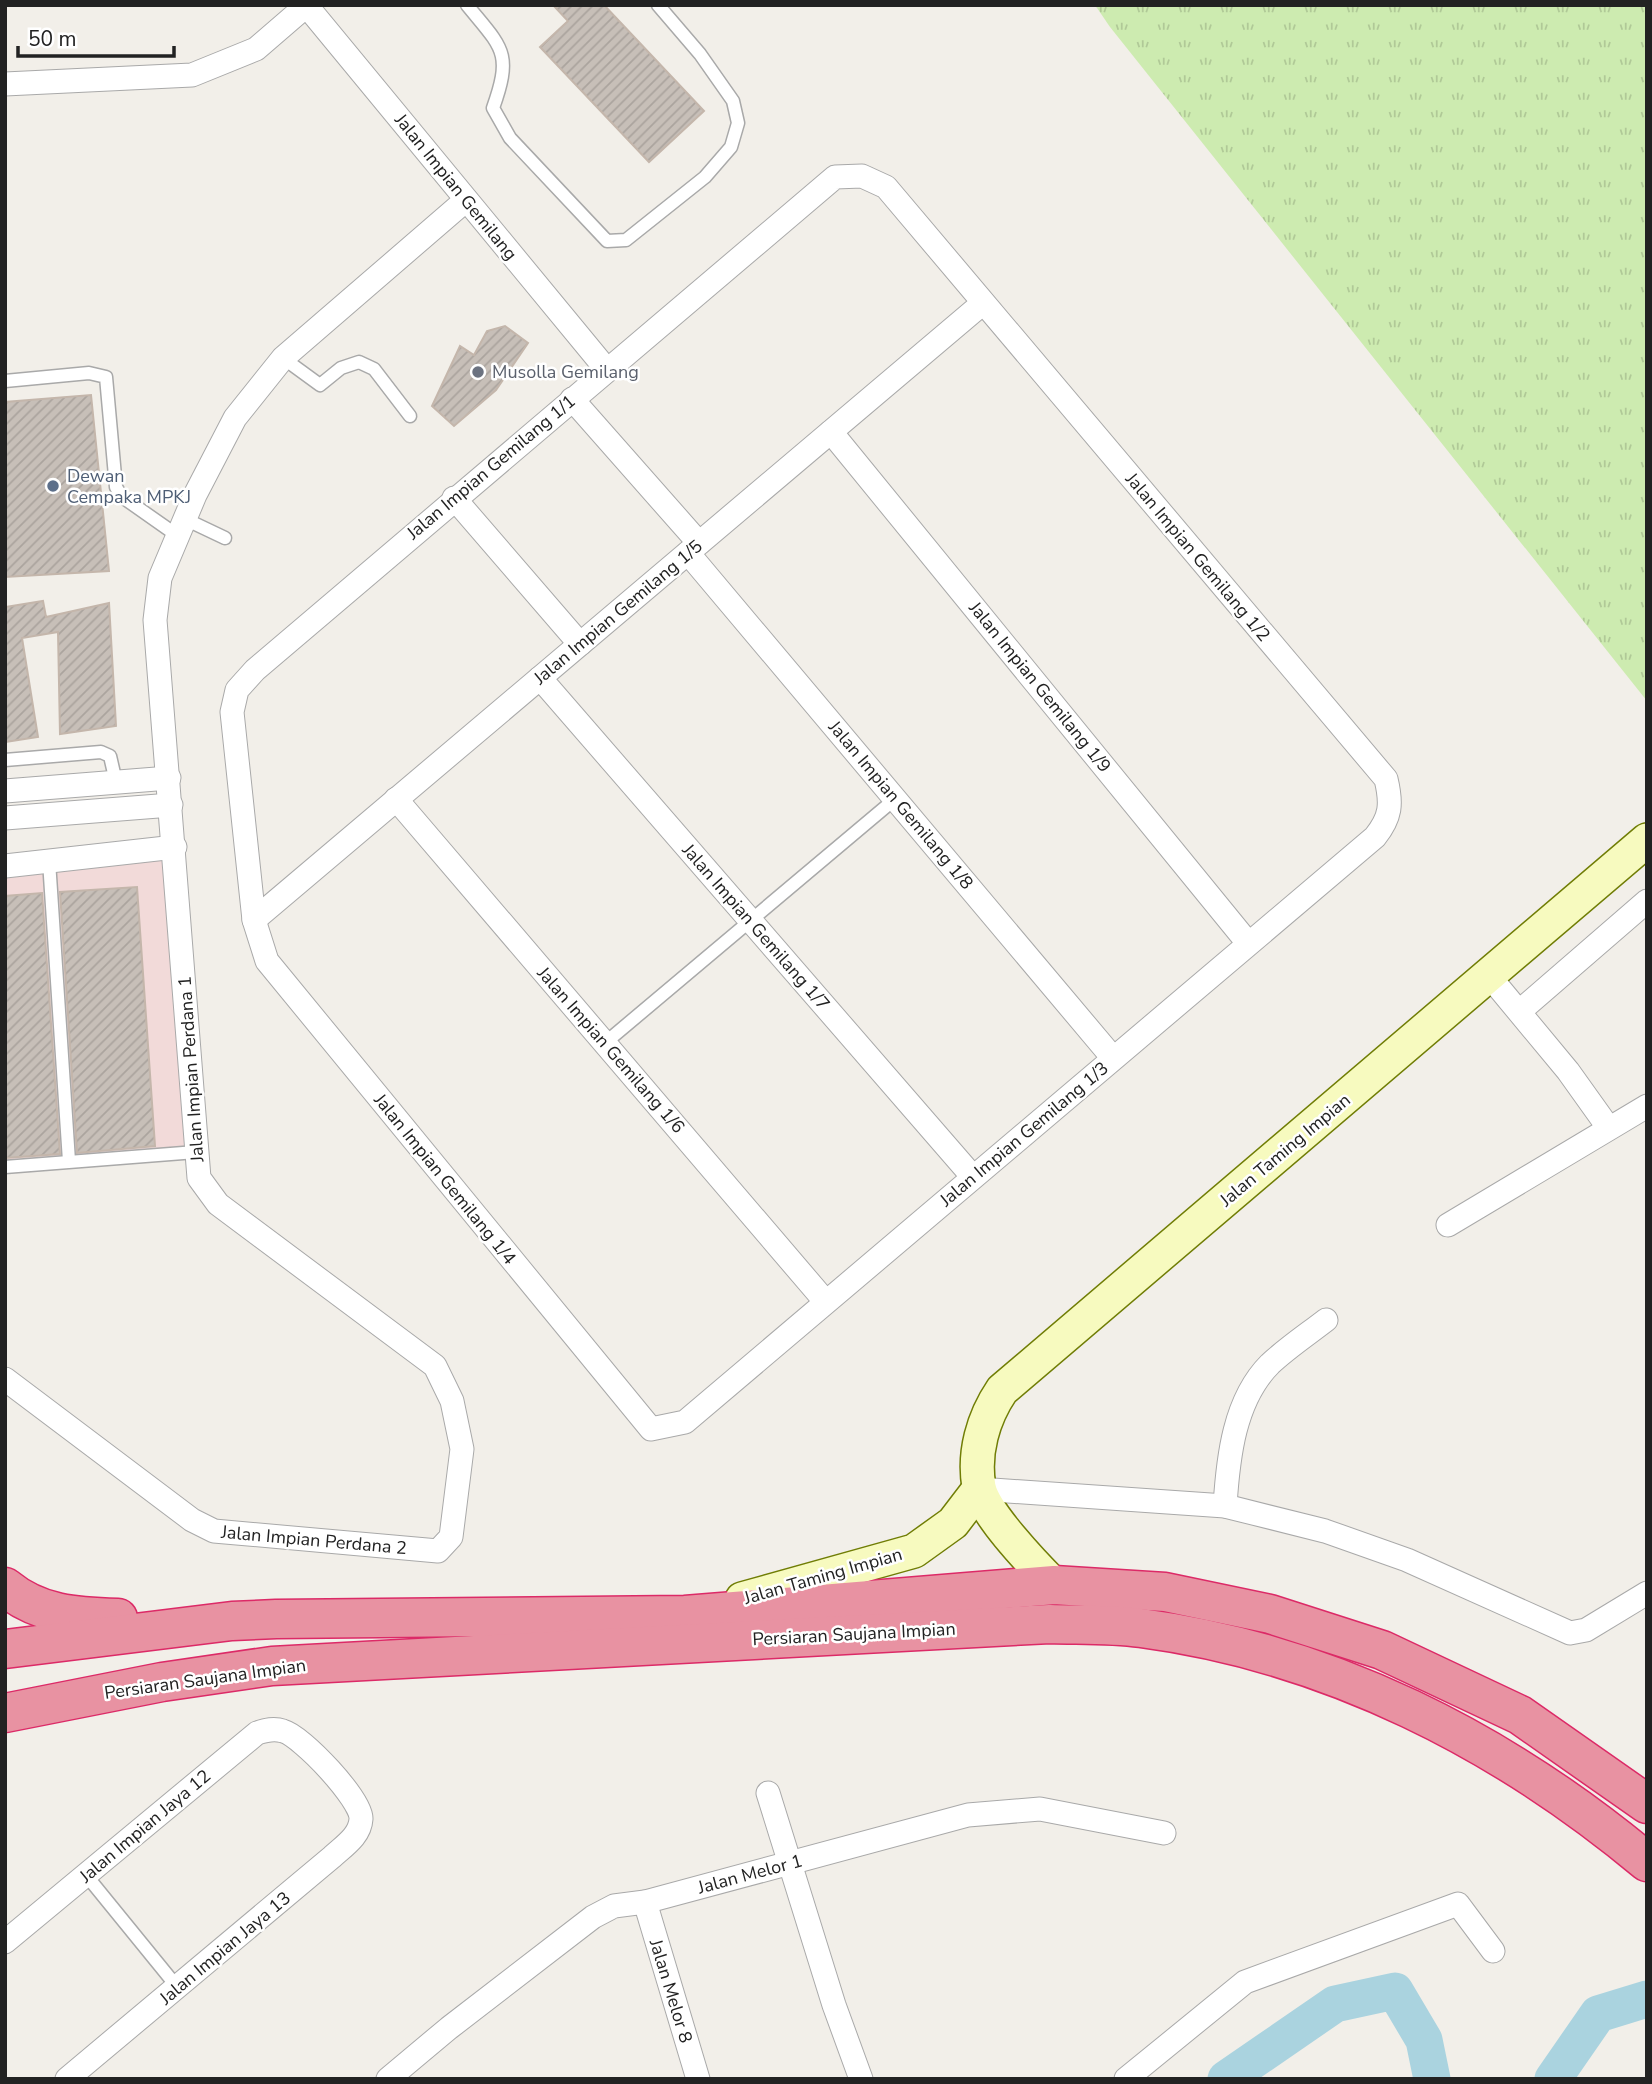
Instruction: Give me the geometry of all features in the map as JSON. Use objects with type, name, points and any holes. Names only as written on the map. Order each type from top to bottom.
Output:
[{"type":"highway","name":"Persiaran Saujana Impian","points":[[5,1649],[232,1621],[685,1615],[1054,1585],[1165,1591],[1270,1614],[1382,1650],[1520,1715],[1647,1804]]},
{"type":"highway","points":[[5,1587],[24,1603],[50,1612],[82,1617],[232,1621]]},
{"type":"highway","name":"Persiaran Saujana Impian","points":[[5,1713],[162,1682],[272,1666],[1050,1624],[1139,1627],[1233,1644],[1325,1672],[1413,1708],[1522,1768],[1647,1862]]},
{"type":"highway","points":[[5,1687],[78,1673],[184,1658],[214,1657],[272,1666]]},
{"type":"street","points":[[5,84],[192,75],[256,49],[307,5]]},
{"type":"street","name":"Jalan Impian Gemilang","points":[[307,5],[607,370]]},
{"type":"street","name":"Jalan Impian Gemilang 1/1","points":[[254,920],[232,712],[237,690],[255,670],[454,498],[835,177],[862,176],[886,187],[983,303]]},
{"type":"street","name":"Jalan Impian Perdana 1","points":[[462,1449],[452,1401],[435,1366],[218,1204],[199,1178],[172,805],[155,620],[160,578],[181,527],[235,418],[283,358],[467,200]]},
{"type":"street","name":"Jalan Impian Gemilang 1/5","points":[[254,920],[983,303]]},
{"type":"street","name":"Jalan Impian Gemilang 1/2","points":[[983,303],[1386,779],[1391,800],[1388,821]]},
{"type":"street","name":"Jalan Impian Gemilang 1/8","points":[[572,399],[895,799],[1114,1058]]},
{"type":"street","name":"Jalan Impian Gemilang 1/9","points":[[831,432],[1248,943]]},
{"type":"street","points":[[454,498],[580,644]]},
{"type":"street","name":"Jalan Impian Gemilang 1/7","points":[[540,678],[973,1177]]},
{"type":"street","points":[[5,791],[169,778]]},
{"type":"street","name":"Jalan Impian Gemilang 1/6","points":[[396,799],[825,1301]]},
{"type":"street","points":[[5,818],[172,805]]},
{"type":"street","name":"Jalan Impian Gemilang 1/3","points":[[651,1430],[685,1422],[1375,837],[1388,821]]},
{"type":"street","name":"Jalan Taming Impian","points":[[685,1615],[914,1551],[953,1523],[979,1489],[979,1443],[987,1412],[1002,1390],[1490,977],[1647,840]]},
{"type":"street","points":[[5,866],[174,847]]},
{"type":"street","points":[[1520,1012],[1647,901]]},
{"type":"street","name":"Jalan Impian Gemilang 1/4","points":[[254,920],[267,961],[651,1430]]},
{"type":"street","points":[[1490,977],[1608,1128]]},
{"type":"street","points":[[1448,1225],[1647,1106]]},
{"type":"street","points":[[1225,1506],[1228,1458],[1248,1392],[1269,1365],[1326,1320]]},
{"type":"street","name":"Jalan Impian Perdana 2","points":[[5,1379],[192,1520],[214,1531],[438,1551],[451,1537],[462,1449]]},
{"type":"street","points":[[979,1489],[1225,1506],[1325,1531],[1407,1560],[1570,1633],[1586,1630],[1647,1593]]},
{"type":"street","points":[[979,1489],[995,1517],[1054,1585]]},
{"type":"street","name":"Jalan Impian Jaya 12","points":[[5,1942],[257,1733],[273,1729],[291,1734]]},
{"type":"street","name":"Jalan Impian Jaya 13","points":[[67,2079],[178,1988],[358,1833],[361,1821],[358,1805],[331,1772],[291,1734]]},
{"type":"street","points":[[768,1793],[861,2079]]},
{"type":"street","name":"Jalan Melor 1","points":[[388,2079],[449,2028],[593,1917],[614,1906],[645,1902],[968,1815],[1040,1810],[1164,1833]]},
{"type":"street","name":"Jalan Melor 8","points":[[645,1902],[698,2079]]},
{"type":"street","points":[[1126,2079],[1245,1982],[1458,1904],[1493,1951]]},
{"type":"lane","points":[[467,5],[501,47],[505,74],[493,108],[510,138],[607,241],[626,240],[705,177],[731,147],[738,124],[733,101],[700,54],[658,5]]},
{"type":"lane","points":[[283,358],[320,385],[341,368],[359,362],[374,369],[410,416]]},
{"type":"lane","points":[[5,381],[89,373],[106,377],[116,487],[121,496],[181,527],[225,538]]},
{"type":"lane","points":[[5,760],[101,752],[110,756],[116,782]]},
{"type":"lane","points":[[605,1043],[895,799]]},
{"type":"lane","points":[[49,861],[69,1161]]},
{"type":"lane","points":[[5,1167],[196,1152]]},
{"type":"lane","points":[[86,1875],[178,1988]]},
{"type":"shaded area","points":[[165,857],[189,1147],[5,1161],[5,873]]},
{"type":"green space","points":[[1095,5],[1647,5],[1647,701],[1110,27]]},
{"type":"building","points":[[553,5],[604,5],[704,111],[649,162],[540,47],[568,21]]},
{"type":"building","name":"Musolla Gemilang","points":[[505,326],[528,343],[496,390],[454,426],[432,406],[460,346],[474,355],[487,331]]},
{"type":"building","name":"Dewan Cempaka MPKJ","points":[[91,395],[109,571],[5,577],[5,402]]},
{"type":"building","points":[[43,601],[46,617],[109,603],[116,726],[60,734],[58,632],[22,638],[38,737],[5,742],[5,607]]},
{"type":"building","points":[[137,887],[155,1146],[77,1153],[60,892]]},
{"type":"building","points":[[42,893],[60,1154],[5,1158],[5,896]]},
{"type":"waterway","points":[[1226,2079],[1335,2004],[1395,1991],[1424,2040],[1432,2079]]},
{"type":"waterway","points":[[1553,2079],[1598,2014],[1647,1999]]},
{"type":"place","name":"Musolla Gemilang","points":[[478,372]]},
{"type":"place","name":"Dewan Cempaka MPKJ","points":[[53,486]]}]
